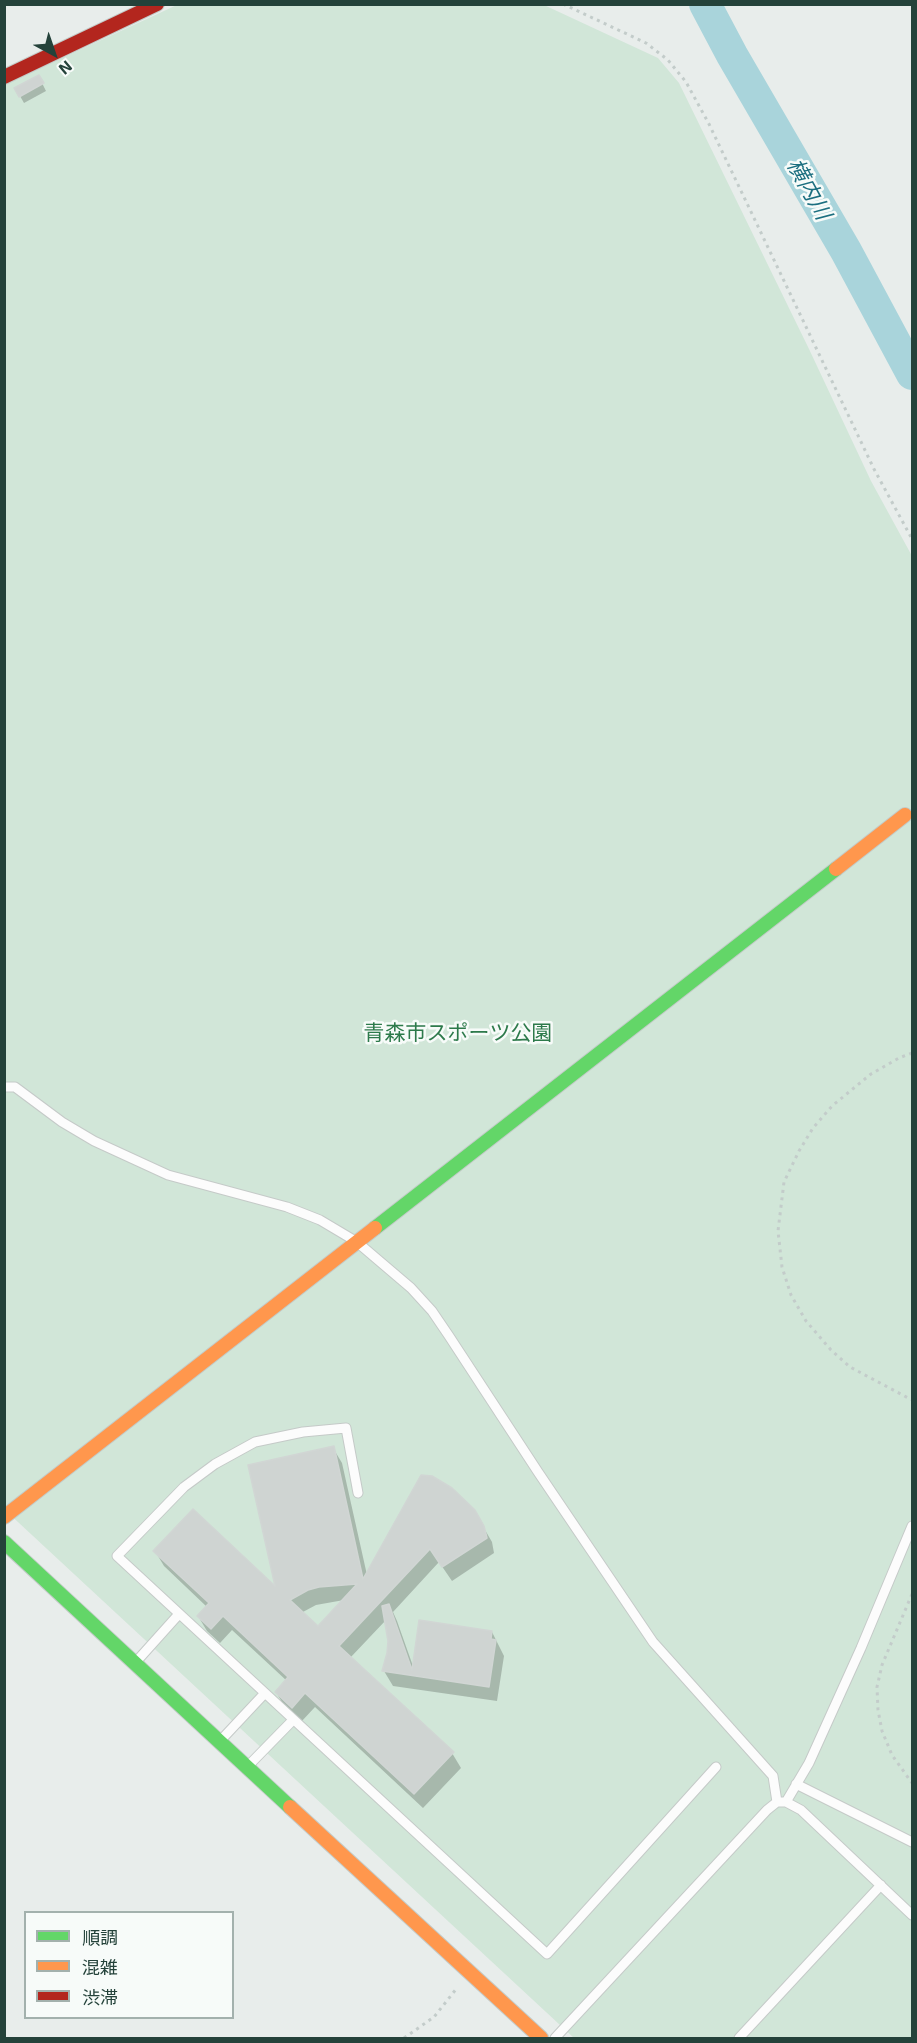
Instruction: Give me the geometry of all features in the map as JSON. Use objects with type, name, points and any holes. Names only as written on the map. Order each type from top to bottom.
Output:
[{"type":"street","points":[[4,76],[157,4]]},
{"type":"street","points":[[4,1517],[905,815]]},
{"type":"street","points":[[4,1542],[541,2038]]},
{"type":"lane","points":[[4,1087],[15,1087],[62,1122],[94,1141],[168,1175],[287,1207],[320,1220],[357,1242],[385,1265],[432,1311],[653,1642],[773,1776],[782,1802],[801,1810],[912,1915]]},
{"type":"lane","points":[[358,1493],[346,1428],[303,1432],[255,1442],[215,1464],[184,1487],[117,1556],[547,1954],[716,1767]]},
{"type":"lane","points":[[555,2038],[767,1810],[782,1802],[796,1784],[809,1763],[861,1648],[912,1526]]},
{"type":"lane","points":[[135,1663],[179,1614]]},
{"type":"lane","points":[[219,1742],[265,1694]]},
{"type":"lane","points":[[247,1768],[293,1720]]},
{"type":"lane","points":[[796,1784],[912,1842]]},
{"type":"lane","points":[[739,2038],[881,1885]]},
{"type":"path","points":[[563,4],[646,43],[669,60],[686,82],[709,124],[874,469],[912,540]]},
{"type":"path","points":[[912,1053],[871,1074],[832,1106],[813,1128],[798,1151],[784,1182],[778,1231],[782,1267],[791,1295],[806,1322],[850,1367],[912,1400]]},
{"type":"path","points":[[912,1594],[882,1665],[877,1687],[882,1731],[892,1755],[912,1783]]},
{"type":"path","points":[[404,2038],[434,2017],[469,1972]]},
{"type":"green space","name":"青森市スポーツ公園","points":[[179,4],[544,5],[658,58],[679,83],[871,481],[912,556],[912,2038],[574,2038],[5,1510],[4,85]]},
{"type":"building","points":[[39,75],[44,83],[19,97],[14,88]]},
{"type":"building","points":[[334,1446],[363,1579],[421,1475],[432,1476],[452,1488],[475,1510],[484,1526],[487,1538],[442,1567],[430,1549],[339,1646],[454,1752],[414,1794],[305,1693],[292,1708],[275,1692],[288,1677],[223,1616],[211,1629],[197,1616],[209,1603],[153,1551],[193,1509],[275,1586],[248,1465]],"holes":[[[357,1584],[318,1626],[290,1600],[319,1587]]]},
{"type":"building","points":[[389,1604],[412,1670],[419,1620],[492,1631],[491,1639],[496,1640],[489,1687],[382,1671],[388,1641],[382,1606]]},
{"type":"waterway","name":"横内川","points":[[705,4],[732,55],[846,251],[912,374]]},
{"type":"traffic: fast","points":[[375,1228],[836,869]]},
{"type":"traffic: fast","points":[[4,1542],[290,1807]]},
{"type":"traffic: slow","points":[[836,869],[905,815]]},
{"type":"traffic: slow","points":[[4,1517],[375,1228]]},
{"type":"traffic: slow","points":[[290,1807],[541,2038]]},
{"type":"traffic: jam","points":[[4,77],[157,4]]}]
